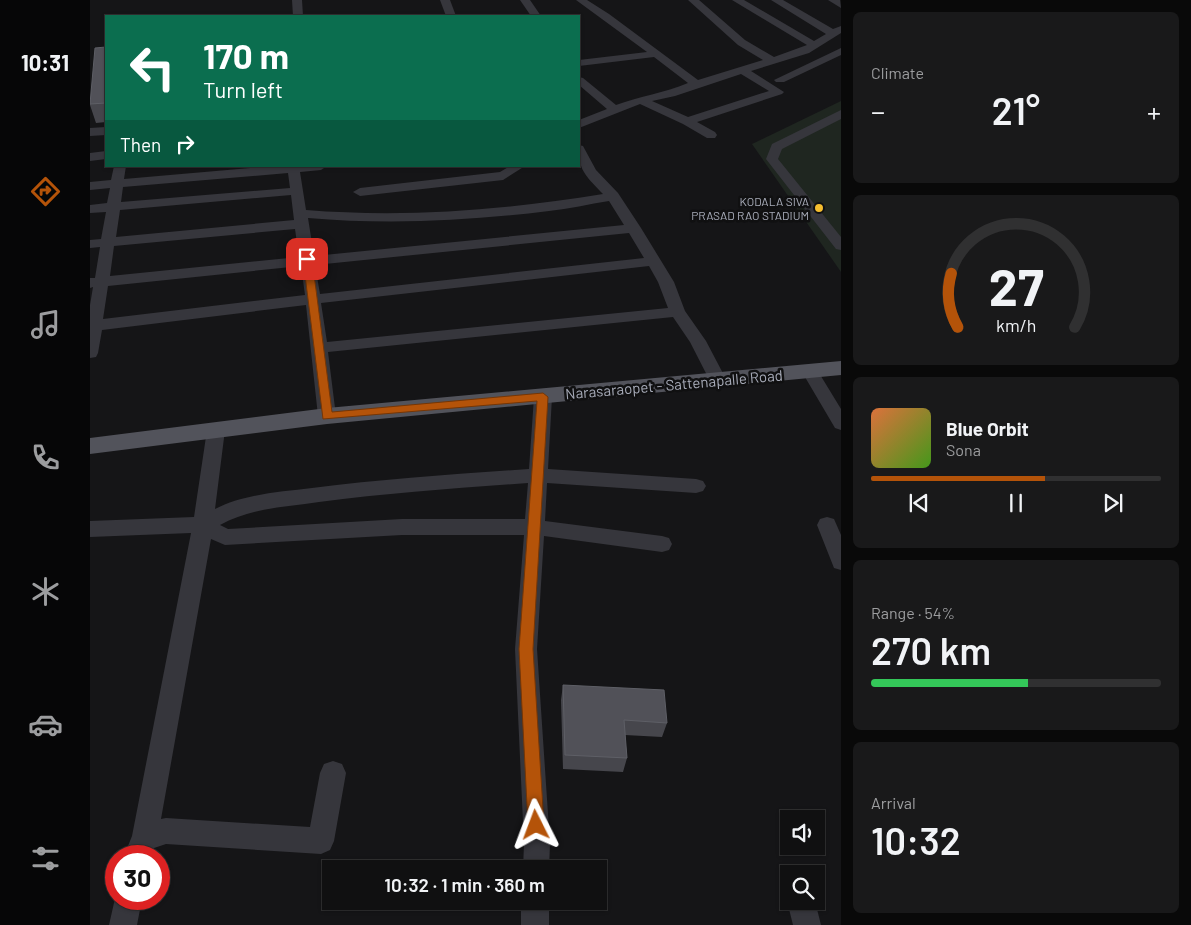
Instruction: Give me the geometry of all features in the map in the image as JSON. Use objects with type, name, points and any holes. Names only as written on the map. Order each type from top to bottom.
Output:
[{"type":"main road","name":"Narasaraopet - Sattenapalle Road","points":[[90,446],[327,416],[718,381],[841,368]]},
{"type":"street","points":[[297,0],[298,15]]},
{"type":"street","points":[[446,0],[451,15]]},
{"type":"street","points":[[525,0],[535,15]]},
{"type":"street","points":[[581,0],[606,16],[696,84]]},
{"type":"street","points":[[693,0],[726,29],[764,58],[774,61]]},
{"type":"street","points":[[737,0],[814,45]]},
{"type":"street","points":[[776,0],[837,31]]},
{"type":"street","points":[[833,0],[841,5]]},
{"type":"street","points":[[580,124],[640,100],[671,94],[696,84],[805,51],[837,31]]},
{"type":"street","points":[[780,80],[841,51]]},
{"type":"street","points":[[580,64],[655,54]]},
{"type":"street","points":[[687,121],[778,92],[744,71]]},
{"type":"street","points":[[580,81],[615,110]]},
{"type":"street","points":[[640,100],[687,121],[711,135]]},
{"type":"street","points":[[841,114],[776,147],[772,159],[841,246]]},
{"type":"street","points":[[90,132],[105,131]]},
{"type":"street","points":[[580,152],[590,172],[613,196],[634,228],[666,282],[677,312],[698,341],[718,381]]},
{"type":"street","points":[[90,157],[105,155]]},
{"type":"street","points":[[90,353],[96,282],[108,242],[120,167]]},
{"type":"street","points":[[90,186],[307,167]]},
{"type":"street","points":[[360,192],[502,176],[517,167]]},
{"type":"street","points":[[293,168],[313,299],[327,416]]},
{"type":"street","points":[[90,209],[296,192]]},
{"type":"street","points":[[90,244],[300,218],[450,215],[551,206],[613,196]]},
{"type":"street","points":[[96,282],[307,259],[634,228]]},
{"type":"street","points":[[92,326],[313,299],[653,262]]},
{"type":"street","points":[[318,348],[677,312]]},
{"type":"street","points":[[810,372],[841,424]]},
{"type":"street","points":[[536,860],[526,649],[532,527],[539,475],[543,397]]},
{"type":"street","points":[[141,845],[203,524],[216,430]]},
{"type":"street","points":[[90,530],[203,524],[234,508],[270,500],[379,487],[539,475],[696,486]]},
{"type":"street","points":[[203,524],[225,537],[402,527],[532,527],[662,544]]},
{"type":"street","points":[[827,525],[841,562]]},
{"type":"street","points":[[144,845],[166,831],[321,841],[333,773]]},
{"type":"street","points":[[123,925],[126,910]]},
{"type":"street","points":[[803,910],[807,925]]},
{"type":"shaded area","name":"KODALA SIVA PRASAD RAO STADIUM","points":[[841,101],[841,272],[752,144]]},
{"type":"building","points":[[105,47],[105,103],[90,104],[95,48]]},
{"type":"building","points":[[563,685],[664,690],[667,723],[624,720],[627,758],[565,755]]},
{"type":"place","name":"KODALA SIVA PRASAD RAO STADIUM","points":[[819,208]]},
{"type":"route","points":[[307,259],[327,416],[543,397],[539,475],[532,527],[526,649],[536,825]]}]
